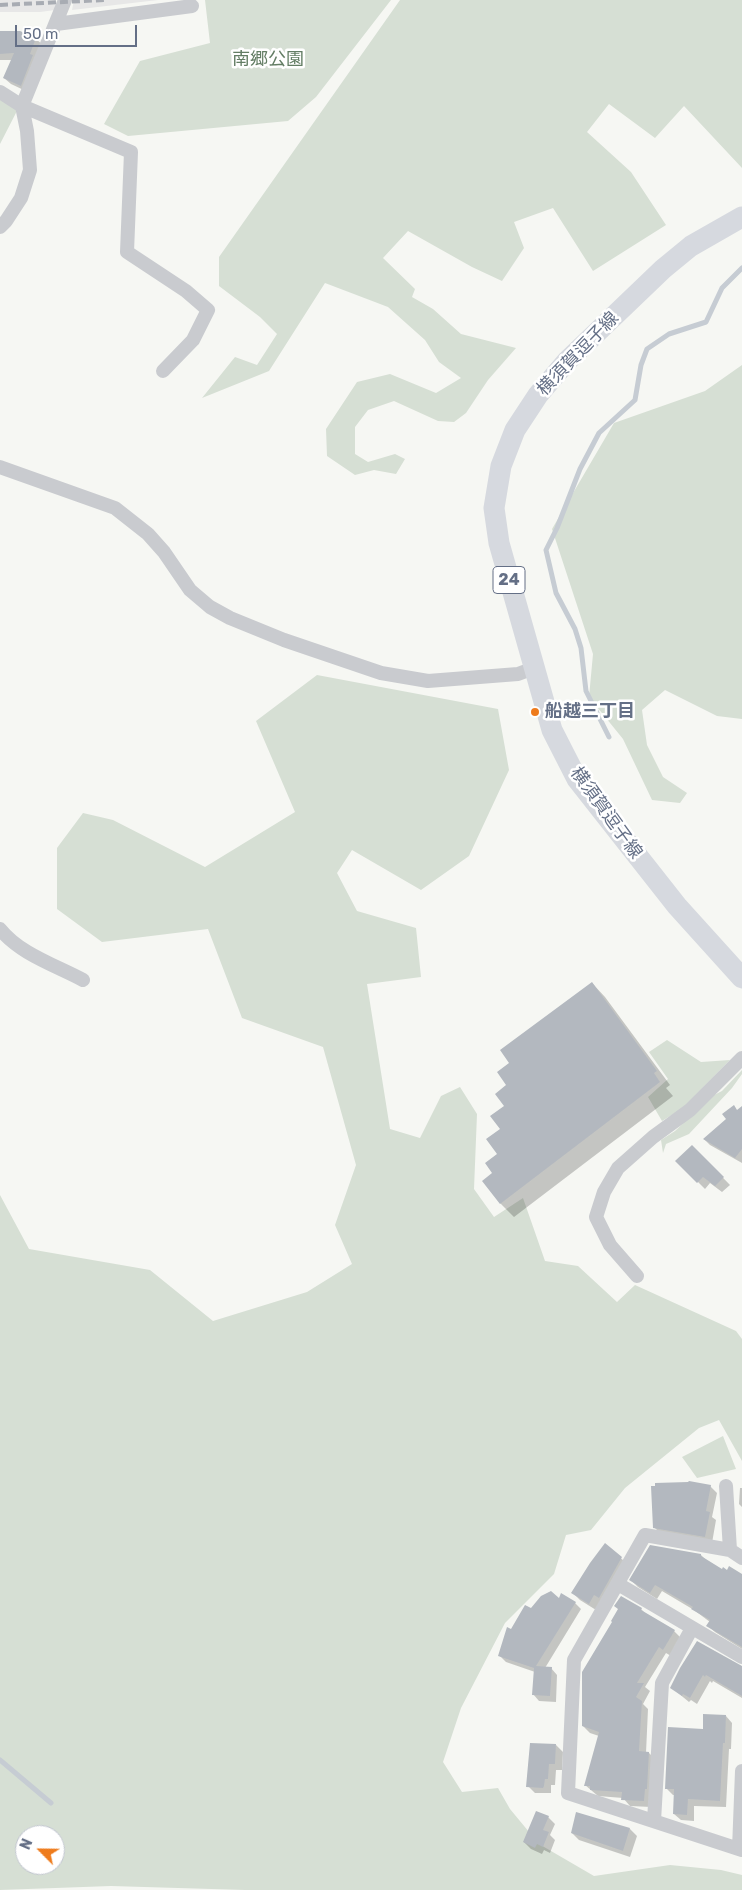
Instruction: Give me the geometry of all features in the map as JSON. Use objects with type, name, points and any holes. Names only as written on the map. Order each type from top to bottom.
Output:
[{"type":"main road","name":"横須賀逗子線","points":[[742,217],[690,246],[663,269],[567,361],[538,395],[515,430],[501,466],[494,508],[499,543],[552,730],[577,779],[677,906],[742,978]]},
{"type":"street","points":[[0,227],[21,198],[30,170],[27,131],[22,106],[65,0]]},
{"type":"street","points":[[56,24],[192,6]]},
{"type":"street","points":[[0,92],[22,106],[131,152],[128,252],[186,291],[208,310],[194,340],[163,371]]},
{"type":"street","points":[[0,467],[115,508],[148,534],[164,552],[190,590],[210,607],[230,618],[284,640],[381,673],[428,681],[518,674],[534,668]]},
{"type":"street","points":[[0,929],[8,940],[19,947],[83,980]]},
{"type":"street","points":[[637,1276],[610,1245],[596,1216],[604,1192],[618,1168],[653,1137],[690,1110],[742,1058]]},
{"type":"street","points":[[726,1486],[730,1550]]},
{"type":"street","points":[[742,1558],[730,1550],[645,1535],[574,1660],[568,1793],[741,1850],[742,1771]]},
{"type":"street","points":[[618,1584],[742,1657]]},
{"type":"street","points":[[654,1821],[662,1683],[692,1628]]},
{"type":"shaded area","points":[[0,0],[56,0],[55,10],[0,12]]},
{"type":"shaded area","points":[[74,0],[158,0],[72,10]]},
{"type":"green space","name":"南郷公園","points":[[205,0],[391,0],[316,97],[288,121],[128,136],[104,124],[140,61],[210,43]]},
{"type":"green space","points":[[400,0],[742,0],[742,168],[684,106],[655,138],[609,104],[587,132],[631,172],[666,225],[593,271],[553,208],[514,222],[524,248],[502,281],[472,267],[408,231],[383,258],[415,289],[412,297],[433,309],[461,334],[516,348],[488,380],[466,413],[454,422],[438,421],[394,401],[368,410],[355,427],[355,454],[368,462],[395,454],[405,459],[396,474],[374,470],[355,475],[327,456],[326,429],[357,382],[390,374],[436,393],[461,378],[439,362],[425,340],[388,307],[325,283],[269,371],[202,398],[235,357],[257,365],[277,334],[260,317],[219,286],[219,257]]},
{"type":"green space","points":[[0,99],[19,107],[0,144]]},
{"type":"green space","points":[[742,365],[742,719],[717,716],[665,690],[642,710],[647,745],[663,777],[687,793],[680,803],[652,800],[623,739],[589,697],[593,654],[552,529],[614,423],[705,391]]},
{"type":"green space","points":[[317,675],[498,709],[509,770],[469,856],[421,890],[352,850],[337,873],[357,911],[416,928],[421,977],[367,984],[390,1129],[420,1138],[441,1096],[460,1087],[477,1114],[474,1189],[494,1217],[523,1198],[545,1261],[578,1266],[617,1302],[635,1285],[736,1331],[742,1339],[742,1461],[719,1420],[699,1428],[625,1488],[591,1530],[566,1535],[554,1574],[505,1623],[461,1708],[443,1762],[462,1792],[498,1788],[510,1809],[539,1844],[594,1876],[670,1865],[721,1870],[742,1875],[742,1890],[245,1890],[111,1886],[0,1890],[0,1195],[29,1249],[150,1270],[213,1321],[307,1292],[352,1264],[335,1225],[356,1165],[323,1047],[242,1018],[208,929],[102,942],[57,909],[57,848],[83,813],[113,820],[205,867],[295,812],[256,721]]},
{"type":"green space","points":[[667,1040],[701,1062],[730,1060],[683,1108],[662,1121],[648,1097],[668,1079],[649,1052]]},
{"type":"green space","points":[[742,1070],[742,1074],[732,1088],[689,1134],[666,1144],[663,1153],[661,1140],[675,1131],[712,1096],[722,1091]]},
{"type":"green space","points":[[723,1436],[736,1469],[697,1478],[682,1457]]},
{"type":"building","points":[[0,31],[20,31],[36,38],[30,54],[33,55],[21,86],[3,78],[14,53],[0,54]]},
{"type":"building","points":[[592,982],[657,1071],[654,1073],[660,1082],[500,1204],[482,1181],[492,1173],[485,1163],[497,1154],[486,1139],[500,1129],[490,1116],[504,1106],[495,1094],[506,1085],[497,1072],[509,1063],[500,1050]]},
{"type":"building","points":[[734,1105],[737,1110],[742,1106],[742,1149],[735,1158],[703,1139],[726,1119],[722,1114]]},
{"type":"building","points":[[692,1145],[724,1177],[715,1186],[703,1177],[697,1183],[675,1161]]},
{"type":"building","points":[[689,1481],[711,1485],[706,1511],[710,1512],[705,1537],[653,1528],[651,1486],[655,1486],[655,1483]]},
{"type":"building","points":[[605,1543],[622,1557],[599,1598],[594,1595],[589,1604],[571,1593]]},
{"type":"building","points":[[650,1545],[701,1554],[701,1556],[722,1569],[723,1567],[727,1570],[729,1566],[742,1574],[742,1647],[706,1626],[710,1620],[691,1609],[693,1607],[655,1585],[650,1593],[629,1580]]},
{"type":"building","points":[[551,1591],[559,1598],[561,1593],[576,1602],[536,1666],[552,1667],[550,1696],[532,1695],[534,1668],[498,1656],[507,1627],[511,1629],[525,1605],[531,1608],[541,1596]]},
{"type":"building","points":[[621,1596],[675,1630],[663,1650],[659,1647],[637,1683],[644,1683],[636,1697],[642,1701],[639,1751],[649,1752],[647,1789],[645,1789],[644,1801],[621,1800],[622,1792],[590,1790],[590,1786],[584,1786],[599,1732],[582,1726],[582,1672],[612,1622],[618,1609],[614,1606]]},
{"type":"building","points":[[697,1641],[742,1666],[742,1696],[706,1675],[705,1677],[703,1675],[690,1698],[683,1694],[682,1696],[670,1688]]},
{"type":"building","points":[[703,1714],[726,1715],[720,1801],[688,1799],[687,1815],[673,1814],[674,1789],[665,1789],[668,1727],[703,1729]]},
{"type":"building","points":[[530,1743],[556,1744],[555,1764],[549,1764],[548,1779],[545,1779],[543,1788],[526,1787]]},
{"type":"building","points":[[536,1811],[549,1816],[543,1830],[549,1832],[543,1847],[537,1844],[535,1848],[523,1842]]},
{"type":"building","points":[[576,1812],[630,1828],[623,1851],[571,1833]]},
{"type":"waterway","points":[[609,737],[586,691],[581,648],[575,629],[556,593],[546,550],[557,528],[580,469],[599,433],[635,400],[641,365],[647,349],[669,334],[706,322],[722,288],[742,268]]},
{"type":"waterway","points":[[0,1760],[51,1803]]},
{"type":"railway","points":[[0,5],[105,0]]},
{"type":"place","name":"船越三丁目","points":[[535,712]]}]
